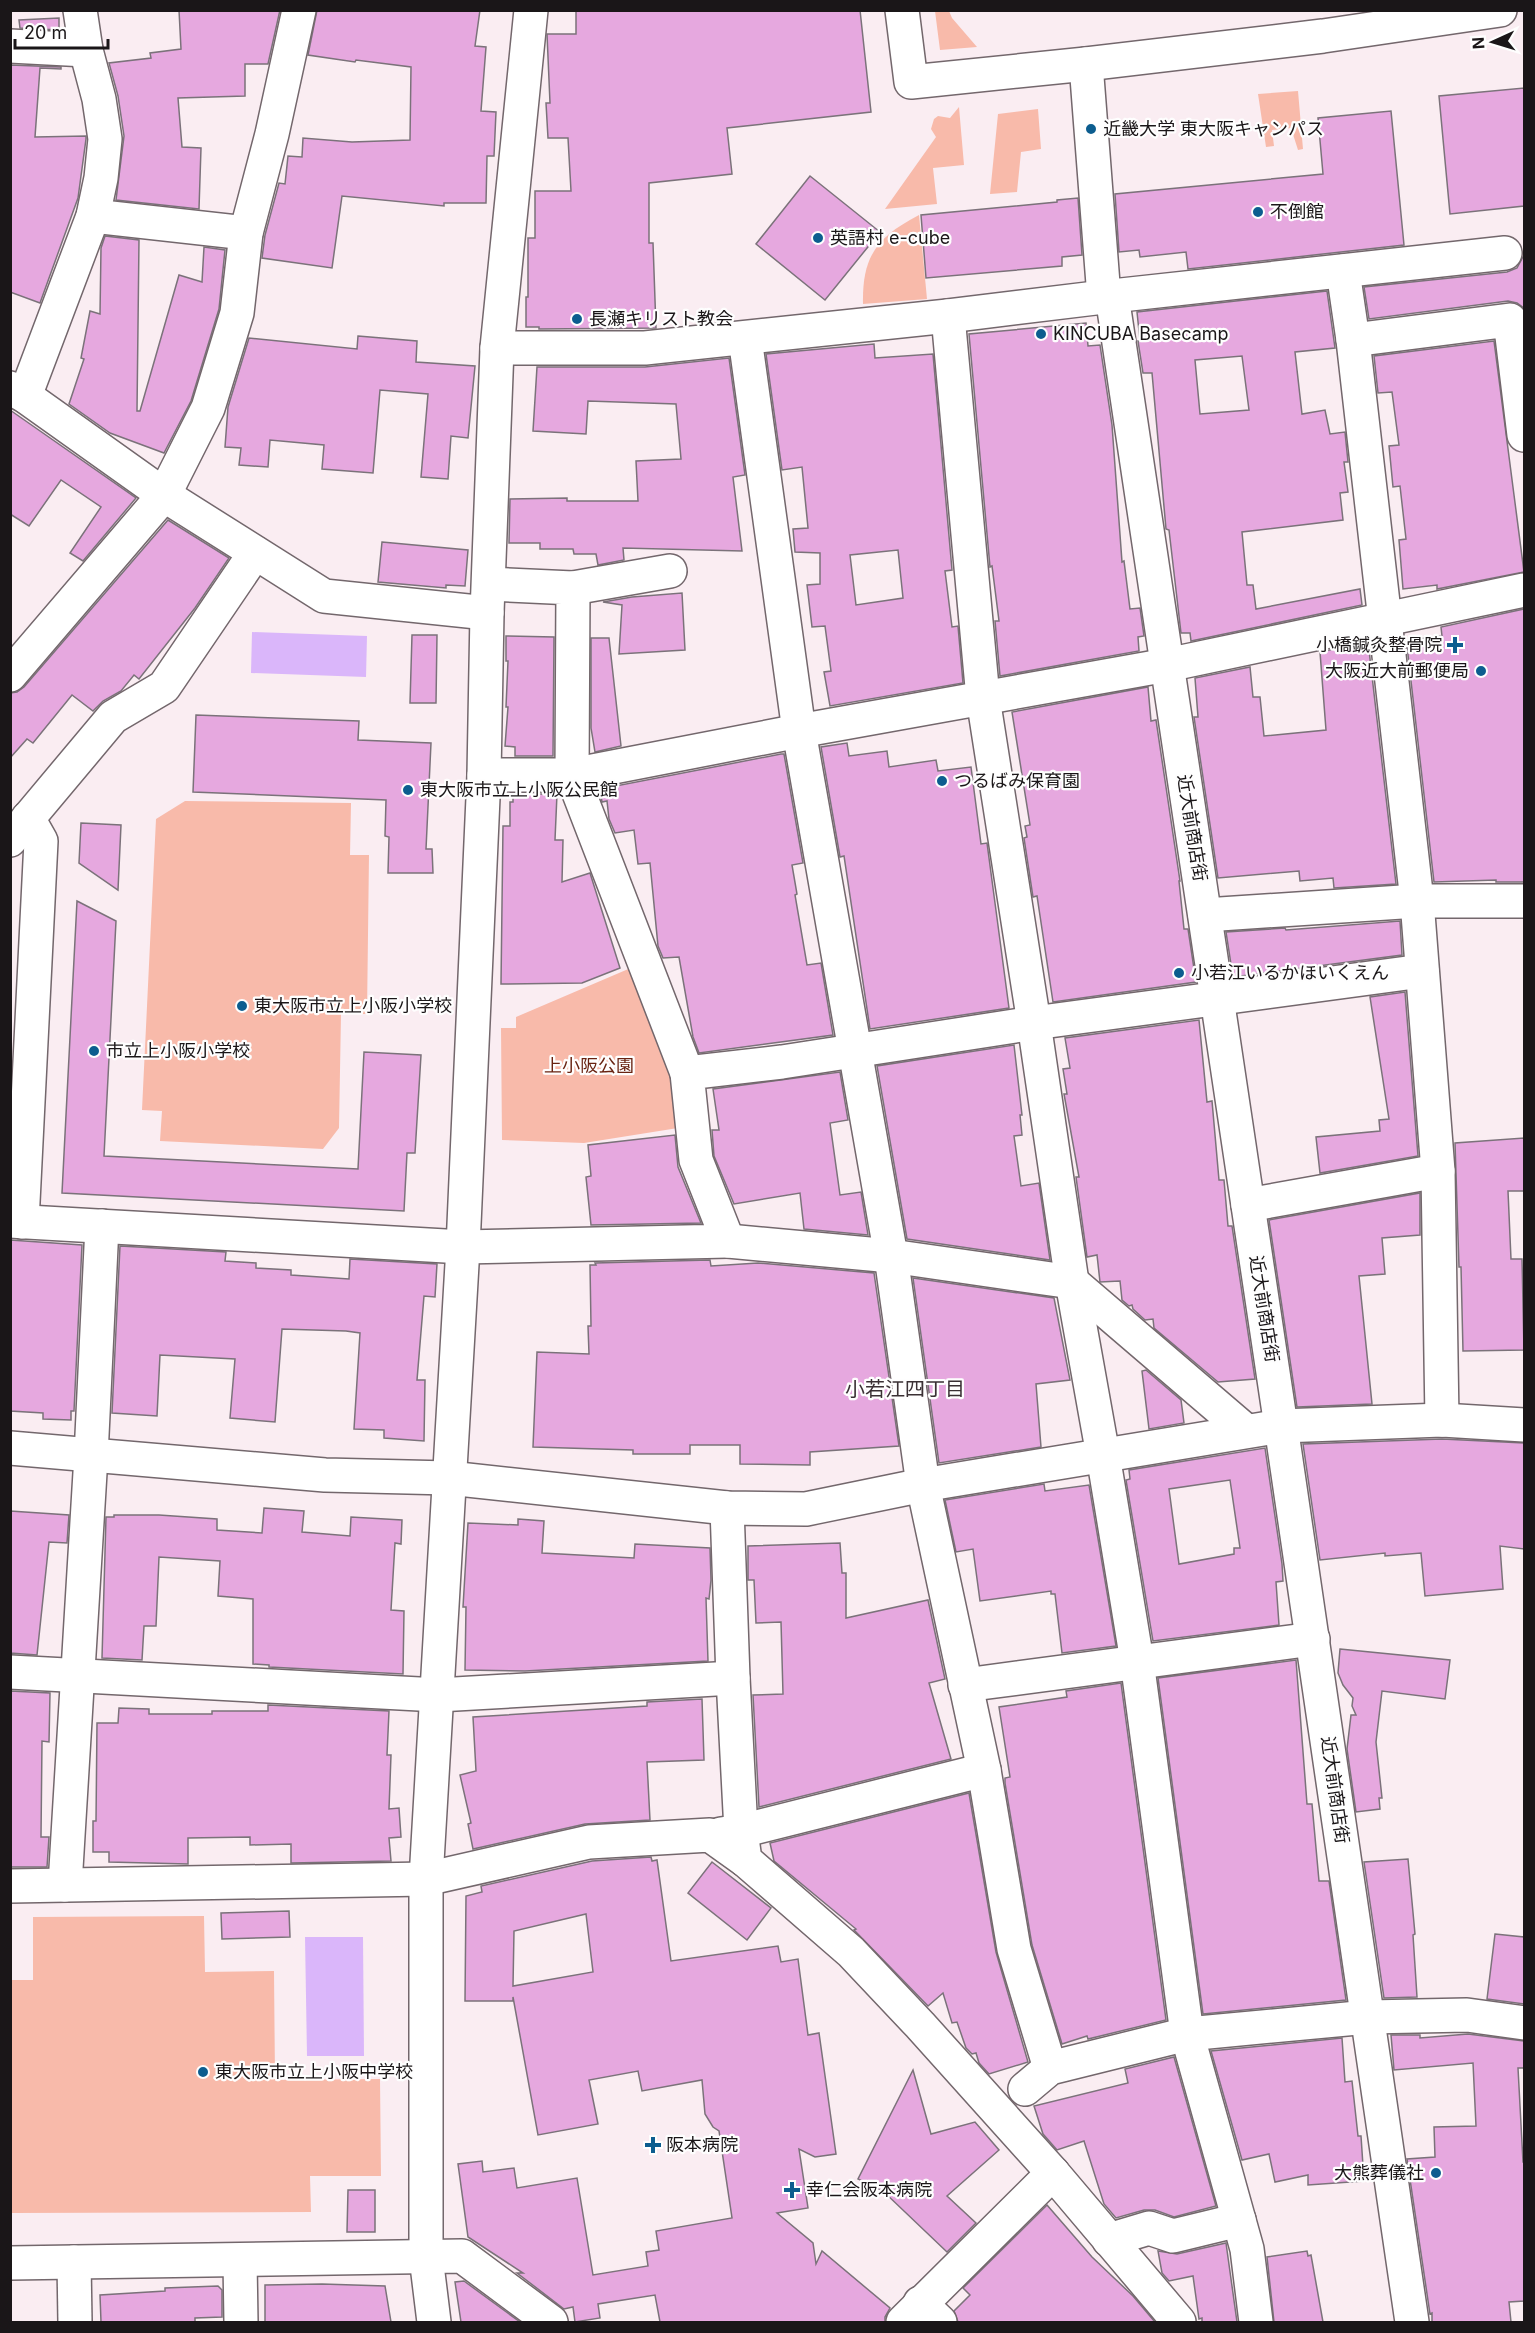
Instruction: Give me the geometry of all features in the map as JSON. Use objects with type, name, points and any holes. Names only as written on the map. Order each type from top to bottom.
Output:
[{"type":"street","points":[[80,10],[105,139],[93,216],[18,392],[164,495],[324,596],[488,598],[573,588],[670,571]]},
{"type":"street","points":[[17,657],[164,495],[208,408],[237,313],[246,233],[272,134],[299,10]]},
{"type":"street","points":[[434,2322],[426,2257],[426,1879],[463,1247],[484,775],[497,348],[531,10]]},
{"type":"street","points":[[902,10],[911,82],[1323,36],[1384,18],[1500,10]]},
{"type":"street","points":[[10,46],[86,50]]},
{"type":"street","name":"近大前商店街","points":[[1086,64],[1108,297],[1205,915],[1412,2322]]},
{"type":"street","points":[[93,216],[246,233]]},
{"type":"street","points":[[497,348],[645,348],[1505,253]]},
{"type":"street","points":[[1343,271],[1353,340],[1417,901],[1438,1171],[1442,1420]]},
{"type":"street","points":[[948,316],[982,698],[1034,1023],[1072,1282],[1137,1661],[1187,2034],[1247,2249],[1256,2322]]},
{"type":"street","points":[[1353,340],[1510,320],[1524,435]]},
{"type":"street","points":[[745,338],[799,731],[891,1256],[923,1485],[984,1770],[1014,1948],[1050,2068]]},
{"type":"street","points":[[255,553],[164,687],[112,717],[19,829],[41,841],[16,1222],[463,1247],[728,1241],[891,1256],[1072,1282],[1246,1431]]},
{"type":"street","points":[[573,588],[572,775],[687,1073],[696,1160],[728,1241]]},
{"type":"street","points":[[484,775],[572,775],[799,731],[1167,665],[1524,590]]},
{"type":"street","points":[[1205,915],[1417,901],[1524,901]]},
{"type":"street","points":[[687,1073],[782,1062],[1034,1023],[1422,971]]},
{"type":"street","points":[[1248,1204],[1438,1171]]},
{"type":"street","points":[[65,1885],[91,1456],[102,1226]]},
{"type":"street","points":[[10,1448],[325,1475],[449,1479],[727,1508],[806,1509],[923,1485],[1281,1426],[1442,1420],[1524,1425]]},
{"type":"street","points":[[727,1508],[733,1678],[732,1842],[851,1952],[1053,2173],[1179,2322]]},
{"type":"street","points":[[965,1685],[1313,1639]]},
{"type":"street","points":[[10,1672],[78,1678],[438,1695],[733,1678]]},
{"type":"street","points":[[10,1886],[426,1879],[589,1842],[732,1842],[984,1770]]},
{"type":"street","points":[[1025,2090],[1050,2068],[1187,2034],[1368,2017],[1467,2015],[1524,2023]]},
{"type":"street","points":[[921,2316],[1053,2173]]},
{"type":"street","points":[[1109,2240],[1149,2228],[1173,2236],[1239,2220]]},
{"type":"street","points":[[10,2264],[462,2256],[551,2322]]},
{"type":"street","points":[[240,2261],[241,2322]]},
{"type":"street","points":[[74,2262],[75,2322]]},
{"type":"green space","points":[[935,11],[949,11],[952,18],[977,47],[940,50]]},
{"type":"green space","points":[[1298,91],[1303,149],[1298,150],[1291,128],[1272,130],[1274,146],[1266,147],[1258,94]]},
{"type":"green space","points":[[959,107],[964,165],[933,168],[937,204],[885,209],[936,137],[931,129],[934,119],[938,116],[950,118]]},
{"type":"green space","points":[[1038,109],[1041,149],[1021,152],[1017,192],[990,194],[998,114]]},
{"type":"green space","points":[[919,215],[927,299],[863,304],[865,273],[875,250],[892,231]]},
{"type":"green space","points":[[185,801],[351,803],[350,855],[369,855],[367,1014],[341,1014],[339,1128],[323,1149],[160,1141],[162,1111],[142,1110],[156,819]]},
{"type":"green space","name":"上小阪公園","points":[[633,967],[674,1073],[678,1128],[584,1143],[502,1140],[501,1028],[516,1028],[516,1017]]},
{"type":"green space","name":"東大阪市立上小阪中学校","points":[[204,1916],[205,1972],[274,1971],[275,2080],[380,2079],[381,2176],[310,2176],[311,2212],[11,2213],[11,1980],[33,1980],[33,1917]]},
{"type":"shaded area","points":[[252,632],[367,636],[366,677],[251,673]]},
{"type":"shaded area","points":[[305,1937],[363,1937],[364,2056],[307,2056]]},
{"type":"building","points":[[179,10],[280,10],[268,64],[245,64],[245,96],[178,98],[182,147],[201,148],[199,209],[116,200],[124,136],[118,96],[109,63],[151,58],[150,53],[181,49]]},
{"type":"building","points":[[317,10],[480,10],[475,46],[486,47],[481,111],[496,112],[494,156],[487,156],[486,203],[444,203],[444,206],[342,196],[332,268],[262,258],[265,235],[279,183],[285,184],[288,156],[302,157],[303,138],[352,142],[410,140],[411,67],[308,55]]},
{"type":"building","points":[[576,10],[860,10],[871,112],[727,128],[732,174],[649,183],[649,243],[653,243],[656,328],[539,329],[539,327],[526,327],[528,238],[535,238],[535,191],[571,191],[568,138],[548,138],[546,103],[550,103],[547,34],[576,34]]},
{"type":"building","points":[[59,18],[59,30],[20,28],[19,20]]},
{"type":"building","points":[[10,65],[61,67],[61,69],[40,68],[35,137],[86,136],[78,198],[40,303],[10,292]]},
{"type":"building","points":[[1524,88],[1524,206],[1450,214],[1439,96]]},
{"type":"building","points":[[1391,111],[1404,245],[1188,269],[1186,252],[1140,257],[1139,250],[1119,252],[1115,194],[1323,174],[1318,118]]},
{"type":"building","name":"英語村 e-cube","points":[[810,176],[880,232],[825,300],[756,244]]},
{"type":"building","points":[[1078,198],[1082,255],[1062,257],[1062,266],[926,278],[921,215]]},
{"type":"building","points":[[105,236],[139,240],[137,411],[140,411],[179,275],[202,282],[204,247],[225,250],[219,309],[191,401],[164,453],[110,433],[69,404],[84,359],[81,358],[90,311],[100,314],[101,248]]},
{"type":"building","points":[[1524,255],[1524,308],[1508,301],[1369,319],[1364,287],[1507,272],[1517,268]]},
{"type":"building","points":[[1327,291],[1335,348],[1295,352],[1302,414],[1325,410],[1330,434],[1345,432],[1348,462],[1344,462],[1348,492],[1340,493],[1343,520],[1242,532],[1247,585],[1253,585],[1256,609],[1360,589],[1362,605],[1191,641],[1190,633],[1181,633],[1169,530],[1166,529],[1152,373],[1143,373],[1138,341],[1140,341],[1137,312]],"holes":[[[1242,356],[1249,410],[1200,414],[1195,360]]]},
{"type":"building","points":[[1086,323],[1088,346],[1100,345],[1112,425],[1122,562],[1124,561],[1130,609],[1140,608],[1144,636],[1138,637],[1139,651],[1000,676],[995,621],[999,621],[992,566],[990,567],[969,334]]},
{"type":"building","points":[[358,336],[417,341],[416,362],[475,366],[468,438],[451,436],[448,479],[421,477],[428,394],[380,390],[373,473],[322,469],[324,445],[270,440],[268,467],[239,465],[241,448],[225,447],[228,407],[249,338],[357,349]]},
{"type":"building","points":[[1494,341],[1524,572],[1437,589],[1437,585],[1403,589],[1399,540],[1406,539],[1400,486],[1393,487],[1389,446],[1399,445],[1392,392],[1378,393],[1374,356]]},
{"type":"building","points":[[874,344],[875,358],[933,354],[952,570],[945,571],[952,627],[958,626],[963,683],[830,706],[824,672],[831,671],[825,626],[812,627],[807,585],[820,584],[820,553],[795,552],[793,529],[808,528],[802,467],[782,470],[766,354]],"holes":[[[898,550],[903,598],[856,605],[850,555]]]},
{"type":"building","points":[[729,358],[745,475],[733,477],[742,551],[623,548],[624,560],[598,565],[596,554],[574,554],[573,549],[540,549],[540,543],[509,543],[510,499],[567,498],[567,501],[638,501],[636,461],[681,459],[676,404],[588,401],[586,434],[533,431],[537,367],[645,367]]},
{"type":"building","points":[[10,410],[136,498],[83,561],[70,553],[101,507],[61,480],[29,526],[10,514]]},
{"type":"building","points":[[168,520],[229,558],[195,608],[139,679],[134,675],[121,691],[103,701],[93,711],[72,695],[33,743],[27,739],[10,758],[10,693],[17,692],[24,687]]},
{"type":"building","points":[[382,542],[468,550],[465,586],[446,585],[446,588],[378,582]]},
{"type":"building","points":[[682,593],[685,650],[619,654],[622,605],[603,602]]},
{"type":"building","points":[[1524,609],[1524,882],[1496,882],[1496,880],[1434,882],[1408,640],[1442,636],[1441,627]]},
{"type":"building","points":[[412,635],[437,635],[436,703],[410,703]]},
{"type":"building","points":[[506,636],[554,637],[553,756],[515,756],[515,747],[505,746],[508,707],[506,707],[508,661],[506,661]]},
{"type":"building","points":[[591,638],[609,638],[621,746],[595,752],[591,728]]},
{"type":"building","points":[[1367,642],[1396,884],[1334,888],[1333,878],[1300,881],[1299,871],[1218,878],[1194,717],[1198,717],[1195,678],[1250,667],[1253,697],[1260,697],[1264,736],[1326,730],[1320,652]]},
{"type":"building","points":[[1148,687],[1151,721],[1156,720],[1180,881],[1184,929],[1188,929],[1196,982],[1053,1002],[1037,896],[1033,897],[1024,838],[1027,837],[1025,826],[1030,825],[1012,712]]},
{"type":"building","points":[[196,715],[359,721],[358,740],[431,743],[426,849],[432,849],[433,873],[388,873],[389,837],[385,836],[386,800],[193,792]]},
{"type":"building","points":[[847,743],[849,756],[887,751],[889,767],[936,760],[938,771],[971,767],[981,844],[987,843],[1009,1008],[870,1029],[844,856],[840,857],[821,747]]},
{"type":"building","points":[[784,754],[803,863],[792,865],[807,965],[821,963],[833,1035],[699,1053],[693,1037],[679,957],[663,958],[658,946],[650,863],[638,864],[634,830],[615,833],[609,819],[607,801],[602,802],[600,789]]},
{"type":"building","points":[[513,794],[557,794],[555,840],[563,840],[562,882],[590,873],[620,968],[582,983],[501,984],[503,826],[510,826],[510,802],[513,802]]},
{"type":"building","points":[[81,823],[121,825],[118,890],[79,863]]},
{"type":"building","points":[[77,901],[116,921],[104,1156],[358,1169],[364,1052],[421,1055],[415,1153],[407,1153],[404,1211],[62,1193]]},
{"type":"building","points":[[1400,921],[1402,955],[1233,977],[1226,932]]},
{"type":"building","points":[[1405,992],[1418,1156],[1320,1173],[1316,1137],[1380,1131],[1379,1120],[1389,1119],[1370,997]]},
{"type":"building","points":[[1199,1020],[1207,1102],[1212,1101],[1219,1180],[1224,1180],[1228,1226],[1232,1226],[1255,1379],[1218,1382],[1154,1328],[1153,1319],[1145,1320],[1133,1309],[1132,1305],[1129,1306],[1122,1300],[1120,1281],[1100,1282],[1097,1255],[1087,1257],[1076,1177],[1079,1177],[1064,1094],[1067,1094],[1063,1069],[1070,1068],[1065,1038]]},
{"type":"building","points":[[1014,1045],[1022,1115],[1020,1115],[1022,1135],[1014,1136],[1021,1186],[1039,1183],[1050,1260],[907,1239],[877,1066]]},
{"type":"building","points":[[840,1072],[848,1120],[830,1123],[840,1195],[861,1192],[868,1235],[804,1229],[800,1193],[734,1204],[714,1156],[712,1130],[719,1130],[713,1089]]},
{"type":"building","points":[[675,1135],[678,1167],[701,1223],[591,1225],[586,1177],[591,1176],[588,1145]]},
{"type":"building","points":[[1524,1138],[1524,1191],[1508,1191],[1511,1259],[1522,1259],[1524,1350],[1463,1351],[1455,1143]]},
{"type":"building","points":[[1420,1193],[1420,1235],[1382,1238],[1385,1274],[1359,1276],[1372,1404],[1297,1407],[1269,1220]]},
{"type":"building","points":[[10,1240],[82,1245],[74,1411],[71,1411],[71,1420],[43,1419],[43,1413],[10,1411]]},
{"type":"building","points":[[120,1246],[226,1252],[225,1261],[256,1263],[256,1268],[291,1270],[291,1275],[349,1279],[350,1259],[437,1264],[435,1297],[424,1296],[417,1380],[425,1380],[424,1441],[384,1438],[384,1430],[354,1429],[360,1333],[346,1331],[282,1329],[275,1422],[230,1418],[235,1359],[160,1355],[157,1416],[112,1413]]},
{"type":"building","points":[[710,1260],[711,1266],[758,1263],[874,1273],[899,1446],[810,1452],[810,1465],[740,1464],[740,1445],[690,1445],[690,1454],[633,1454],[633,1450],[533,1447],[537,1352],[589,1354],[590,1265]]},
{"type":"building","points":[[913,1278],[1054,1298],[1070,1380],[1036,1384],[1041,1447],[939,1463]]},
{"type":"building","points":[[1146,1370],[1181,1400],[1184,1423],[1149,1429],[1142,1371]]},
{"type":"building","points":[[1442,1439],[1524,1443],[1524,1549],[1500,1546],[1503,1589],[1425,1596],[1421,1553],[1385,1556],[1385,1553],[1320,1560],[1303,1444]]},
{"type":"building","points":[[1265,1448],[1282,1564],[1283,1581],[1276,1582],[1279,1625],[1153,1641],[1126,1480],[1130,1479],[1129,1470]],"holes":[[[1230,1480],[1240,1548],[1234,1548],[1234,1554],[1179,1564],[1169,1489]]]},
{"type":"building","points":[[1044,1484],[1045,1491],[1089,1485],[1116,1646],[1062,1653],[1055,1594],[1051,1594],[1051,1591],[980,1601],[973,1549],[956,1552],[945,1500]]},
{"type":"building","points":[[264,1508],[304,1511],[302,1532],[350,1536],[351,1517],[402,1520],[401,1544],[395,1543],[391,1610],[404,1611],[403,1674],[269,1667],[269,1665],[253,1664],[253,1599],[218,1596],[220,1561],[159,1557],[156,1626],[144,1626],[142,1660],[102,1658],[106,1517],[159,1515],[217,1519],[217,1530],[262,1533]]},
{"type":"building","points":[[10,1511],[69,1515],[67,1543],[49,1542],[37,1655],[10,1653]]},
{"type":"building","points":[[518,1519],[544,1521],[542,1553],[634,1558],[635,1544],[710,1548],[711,1580],[709,1599],[706,1598],[708,1661],[525,1671],[465,1670],[466,1607],[463,1607],[468,1523],[518,1525]]},
{"type":"building","points":[[840,1543],[842,1573],[846,1573],[846,1618],[928,1600],[945,1679],[929,1683],[951,1759],[759,1807],[753,1695],[783,1694],[781,1622],[756,1623],[754,1580],[748,1580],[748,1546]]},
{"type":"building","points":[[1340,1649],[1450,1660],[1445,1699],[1382,1691],[1376,1742],[1382,1798],[1379,1798],[1380,1809],[1356,1812],[1347,1749],[1351,1715],[1356,1715],[1352,1706],[1353,1698],[1343,1685],[1338,1673]]},
{"type":"building","points":[[1296,1660],[1307,1804],[1312,1804],[1319,1881],[1329,1881],[1346,2000],[1203,2014],[1158,1678]]},
{"type":"building","points":[[1121,1683],[1166,2020],[1088,2039],[1087,2036],[1062,2044],[1032,1945],[1005,1783],[1005,1778],[1010,1777],[999,1707],[1067,1697],[1066,1691]]},
{"type":"building","points":[[10,1691],[50,1693],[49,1742],[42,1741],[41,1837],[49,1837],[47,1867],[10,1867]]},
{"type":"building","points":[[702,1699],[704,1760],[647,1762],[650,1820],[585,1824],[473,1849],[468,1824],[471,1823],[460,1775],[476,1771],[473,1717],[647,1706],[647,1702]]},
{"type":"building","points":[[268,1705],[389,1711],[387,1755],[391,1755],[389,1809],[399,1808],[401,1837],[389,1838],[391,1861],[291,1863],[291,1844],[250,1845],[250,1837],[188,1838],[188,1864],[109,1862],[109,1852],[93,1852],[93,1821],[96,1821],[97,1723],[118,1723],[119,1708],[149,1709],[149,1714],[212,1714],[212,1711],[268,1711]]},
{"type":"building","points":[[969,1793],[996,1952],[1028,2062],[989,2074],[979,2063],[976,2053],[972,2054],[966,2048],[957,2022],[952,2023],[943,1993],[928,2006],[854,1930],[856,1929],[774,1861],[770,1843]]},
{"type":"building","points":[[651,1857],[652,1861],[657,1860],[671,1961],[778,1946],[781,1962],[798,1959],[808,2035],[819,2033],[836,2154],[815,2157],[799,2149],[808,2208],[777,2213],[813,2243],[816,2264],[822,2251],[890,2308],[885,2322],[660,2322],[655,2295],[598,2304],[600,2318],[575,2322],[573,2307],[564,2309],[517,2273],[523,2273],[468,2237],[458,2164],[482,2161],[483,2172],[514,2168],[517,2188],[577,2178],[593,2275],[648,2266],[646,2252],[659,2250],[656,2231],[732,2218],[719,2131],[713,2127],[705,2114],[702,2080],[642,2091],[638,2071],[589,2080],[598,2124],[538,2135],[513,1997],[513,2001],[465,2001],[466,1896],[482,1892],[481,1886],[592,1861]],"holes":[[[586,1914],[593,1972],[513,1986],[514,1931]]]},
{"type":"building","points":[[1408,1859],[1415,1934],[1413,1935],[1417,1997],[1384,1998],[1364,1862]]},
{"type":"building","points":[[712,1862],[771,1908],[747,1940],[688,1893]]},
{"type":"building","points":[[289,1911],[290,1937],[222,1939],[221,1913]]},
{"type":"building","points":[[1495,1934],[1524,1937],[1524,2004],[1487,1999]]},
{"type":"building","points":[[1468,2034],[1524,2041],[1524,2068],[1518,2068],[1524,2162],[1524,2301],[1509,2302],[1511,2322],[1432,2322],[1432,2313],[1430,2314],[1407,2159],[1435,2157],[1434,2127],[1476,2126],[1473,2063],[1394,2070],[1391,2035],[1420,2035],[1420,2038]]},
{"type":"building","points":[[1342,2038],[1345,2082],[1352,2081],[1358,2136],[1361,2136],[1364,2181],[1308,2185],[1308,2175],[1275,2182],[1269,2154],[1242,2160],[1211,2051]]},
{"type":"building","points":[[1174,2057],[1216,2206],[1174,2217],[1155,2210],[1144,2210],[1116,2218],[1104,2204],[1084,2141],[1057,2150],[1043,2134],[1034,2106],[1128,2083],[1125,2069]]},
{"type":"building","points":[[913,2070],[931,2134],[975,2122],[999,2150],[947,2196],[976,2223],[947,2252],[883,2191],[858,2179]]},
{"type":"building","points":[[348,2190],[375,2190],[375,2232],[347,2232]]},
{"type":"building","points":[[1047,2205],[1092,2257],[1133,2296],[1155,2322],[958,2322],[954,2311],[970,2295],[963,2288]]},
{"type":"building","points":[[1226,2243],[1237,2322],[1202,2322],[1202,2318],[1199,2319],[1193,2276],[1169,2281],[1162,2273],[1158,2251],[1177,2254]]},
{"type":"building","points":[[1307,2251],[1308,2256],[1311,2255],[1323,2322],[1274,2322],[1267,2257]]},
{"type":"building","points":[[464,2281],[520,2322],[461,2322],[455,2282]]},
{"type":"building","points":[[265,2285],[385,2286],[391,2322],[265,2322]]},
{"type":"building","points":[[218,2286],[222,2290],[222,2317],[195,2318],[195,2322],[101,2322],[100,2295],[165,2291],[165,2288]]},
{"type":"place","name":"近畿大学 東大阪キャンパス","points":[[1091,129]]},
{"type":"place","name":"不倒館","points":[[1258,212]]},
{"type":"place","name":"英語村 e-cube","points":[[818,238]]},
{"type":"place","name":"長瀬キリスト教会","points":[[577,319]]},
{"type":"place","name":"KINCUBA Basecamp","points":[[1041,334]]},
{"type":"place","name":"小橋鍼灸整骨院","points":[[1455,645]]},
{"type":"place","name":"大阪近大前郵便局","points":[[1481,671]]},
{"type":"place","name":"つるばみ保育園","points":[[942,781]]},
{"type":"place","name":"東大阪市立上小阪公民館","points":[[408,790]]},
{"type":"place","name":"小若江いるかほいくえん","points":[[1179,973]]},
{"type":"place","name":"東大阪市立上小阪小学校","points":[[242,1006]]},
{"type":"place","name":"市立上小阪小学校","points":[[94,1051]]},
{"type":"place","name":"東大阪市立上小阪中学校","points":[[203,2072]]},
{"type":"place","name":"阪本病院","points":[[653,2145]]},
{"type":"place","name":"大熊葬儀社","points":[[1436,2173]]},
{"type":"place","name":"幸仁会阪本病院","points":[[792,2190]]},
{"type":"district","name":"小若江四丁目","points":[[905,1389]]}]
